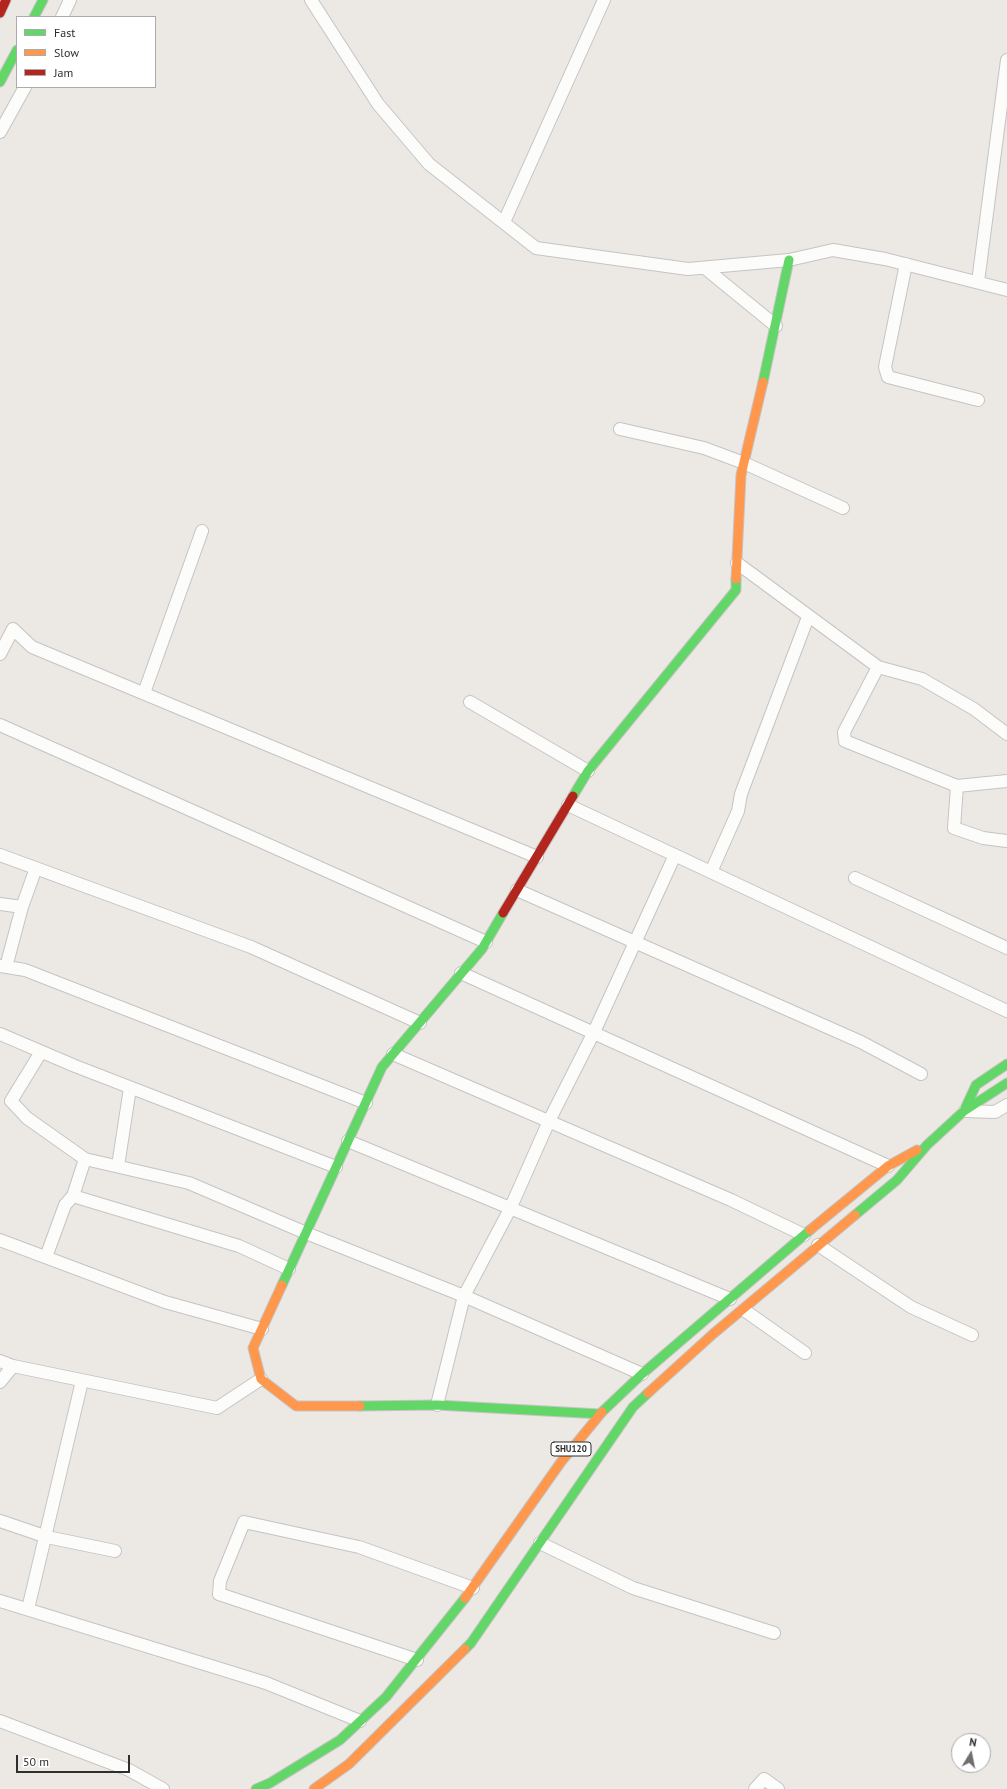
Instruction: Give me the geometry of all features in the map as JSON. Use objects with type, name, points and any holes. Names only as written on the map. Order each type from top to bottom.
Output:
[{"type":"main road","points":[[0,13],[6,0]]},
{"type":"main road","points":[[35,16],[43,0]]},
{"type":"main road","points":[[0,82],[16,52]]},
{"type":"main road","points":[[600,1414],[437,1405],[296,1406],[261,1379],[253,1348],[382,1067],[462,973],[486,942],[588,771],[736,590],[741,475],[776,326],[789,260]]},
{"type":"main road","name":"SHU120","points":[[964,1111],[976,1085],[1007,1064]]},
{"type":"main road","name":"SHU120","points":[[256,1789],[270,1783],[340,1740],[386,1697],[473,1588],[560,1462],[600,1414],[642,1374],[804,1235],[888,1166],[927,1145],[964,1111],[1007,1083]]},
{"type":"main road","points":[[314,1789],[349,1764],[471,1643],[633,1407],[713,1334],[744,1310],[818,1245],[897,1180],[927,1145]]},
{"type":"street","points":[[62,16],[70,0]]},
{"type":"street","points":[[311,0],[378,104],[429,164],[536,248],[688,269],[789,260],[833,250],[906,264],[1007,290]]},
{"type":"street","points":[[504,222],[604,0]]},
{"type":"street","points":[[978,282],[1007,60]]},
{"type":"street","points":[[0,132],[24,88]]},
{"type":"street","points":[[906,264],[885,367],[888,376],[978,400]]},
{"type":"street","points":[[705,268],[776,326]]},
{"type":"street","points":[[620,429],[704,448],[744,463],[843,508]]},
{"type":"street","points":[[144,693],[202,531]]},
{"type":"street","points":[[737,563],[808,618],[878,667],[922,679],[974,709],[1007,734]]},
{"type":"street","points":[[711,872],[738,811],[741,794],[808,618]]},
{"type":"street","points":[[0,654],[13,629],[32,647],[537,857]]},
{"type":"street","points":[[878,667],[844,732],[845,741],[958,786],[1007,781]]},
{"type":"street","points":[[470,702],[588,771]]},
{"type":"street","points":[[0,725],[486,942]]},
{"type":"street","points":[[958,786],[954,828],[983,838],[1007,841]]},
{"type":"street","points":[[568,805],[1007,1011]]},
{"type":"street","points":[[0,855],[251,947],[420,1023]]},
{"type":"street","points":[[437,1405],[464,1296],[510,1209],[549,1121],[594,1032],[636,943],[674,855]]},
{"type":"street","points":[[36,868],[3,967],[25,970],[366,1103]]},
{"type":"street","points":[[855,878],[1007,948]]},
{"type":"street","points":[[517,890],[861,1042],[920,1074]]},
{"type":"street","points":[[0,904],[22,907]]},
{"type":"street","points":[[462,973],[888,1166]]},
{"type":"street","points":[[0,1034],[130,1088],[336,1167]]},
{"type":"street","points":[[41,1052],[11,1101],[27,1118],[85,1159],[189,1183],[306,1233],[464,1296],[642,1374]]},
{"type":"street","points":[[393,1054],[731,1200],[804,1235]]},
{"type":"street","points":[[118,1166],[130,1088]]},
{"type":"street","points":[[964,1111],[995,1112],[1007,1105]]},
{"type":"street","points":[[348,1141],[730,1299]]},
{"type":"street","points":[[46,1257],[65,1205],[73,1196],[85,1159]]},
{"type":"street","points":[[73,1196],[239,1246],[289,1269]]},
{"type":"street","points":[[0,1240],[165,1302],[262,1328]]},
{"type":"street","points":[[818,1245],[911,1307],[972,1335]]},
{"type":"street","points":[[744,1310],[805,1353]]},
{"type":"street","points":[[0,1361],[13,1366],[82,1381],[217,1408],[261,1379]]},
{"type":"street","points":[[0,1382],[13,1366]]},
{"type":"street","points":[[28,1609],[47,1537],[82,1381]]},
{"type":"street","points":[[0,1521],[47,1537],[114,1551]]},
{"type":"street","points":[[417,1660],[219,1594],[220,1581],[244,1522],[359,1547],[473,1588]]},
{"type":"street","points":[[540,1543],[633,1588],[774,1633]]},
{"type":"street","points":[[0,1601],[266,1683],[360,1721]]},
{"type":"street","points":[[0,1720],[129,1770],[163,1789]]},
{"type":"street","points":[[755,1789],[764,1779],[778,1789]]},
{"type":"traffic: fast","points":[[35,16],[43,0]]},
{"type":"traffic: fast","points":[[0,82],[16,52]]},
{"type":"traffic: fast","points":[[763,382],[789,260]]},
{"type":"traffic: fast","points":[[573,796],[588,771],[736,590],[736,579]]},
{"type":"traffic: fast","points":[[282,1285],[382,1067],[482,949],[503,913]]},
{"type":"traffic: fast","points":[[964,1111],[976,1085],[1007,1064]]},
{"type":"traffic: fast","points":[[855,1215],[897,1180],[927,1145],[964,1111],[1007,1083]]},
{"type":"traffic: fast","points":[[602,1412],[642,1374],[810,1230]]},
{"type":"traffic: fast","points":[[465,1649],[471,1643],[633,1407],[648,1393]]},
{"type":"traffic: fast","points":[[360,1406],[437,1405],[600,1414]]},
{"type":"traffic: fast","points":[[256,1789],[270,1783],[340,1740],[386,1697],[465,1598]]},
{"type":"traffic: slow","points":[[736,579],[741,475],[763,382]]},
{"type":"traffic: slow","points":[[810,1230],[888,1166],[917,1150]]},
{"type":"traffic: slow","points":[[648,1393],[713,1334],[855,1215]]},
{"type":"traffic: slow","points":[[282,1285],[253,1348],[261,1379],[296,1406],[360,1406]]},
{"type":"traffic: slow","points":[[465,1598],[561,1462],[602,1412]]},
{"type":"traffic: slow","points":[[314,1789],[349,1764],[465,1649]]},
{"type":"traffic: jam","points":[[0,13],[6,0]]},
{"type":"traffic: jam","points":[[503,913],[573,796]]}]
